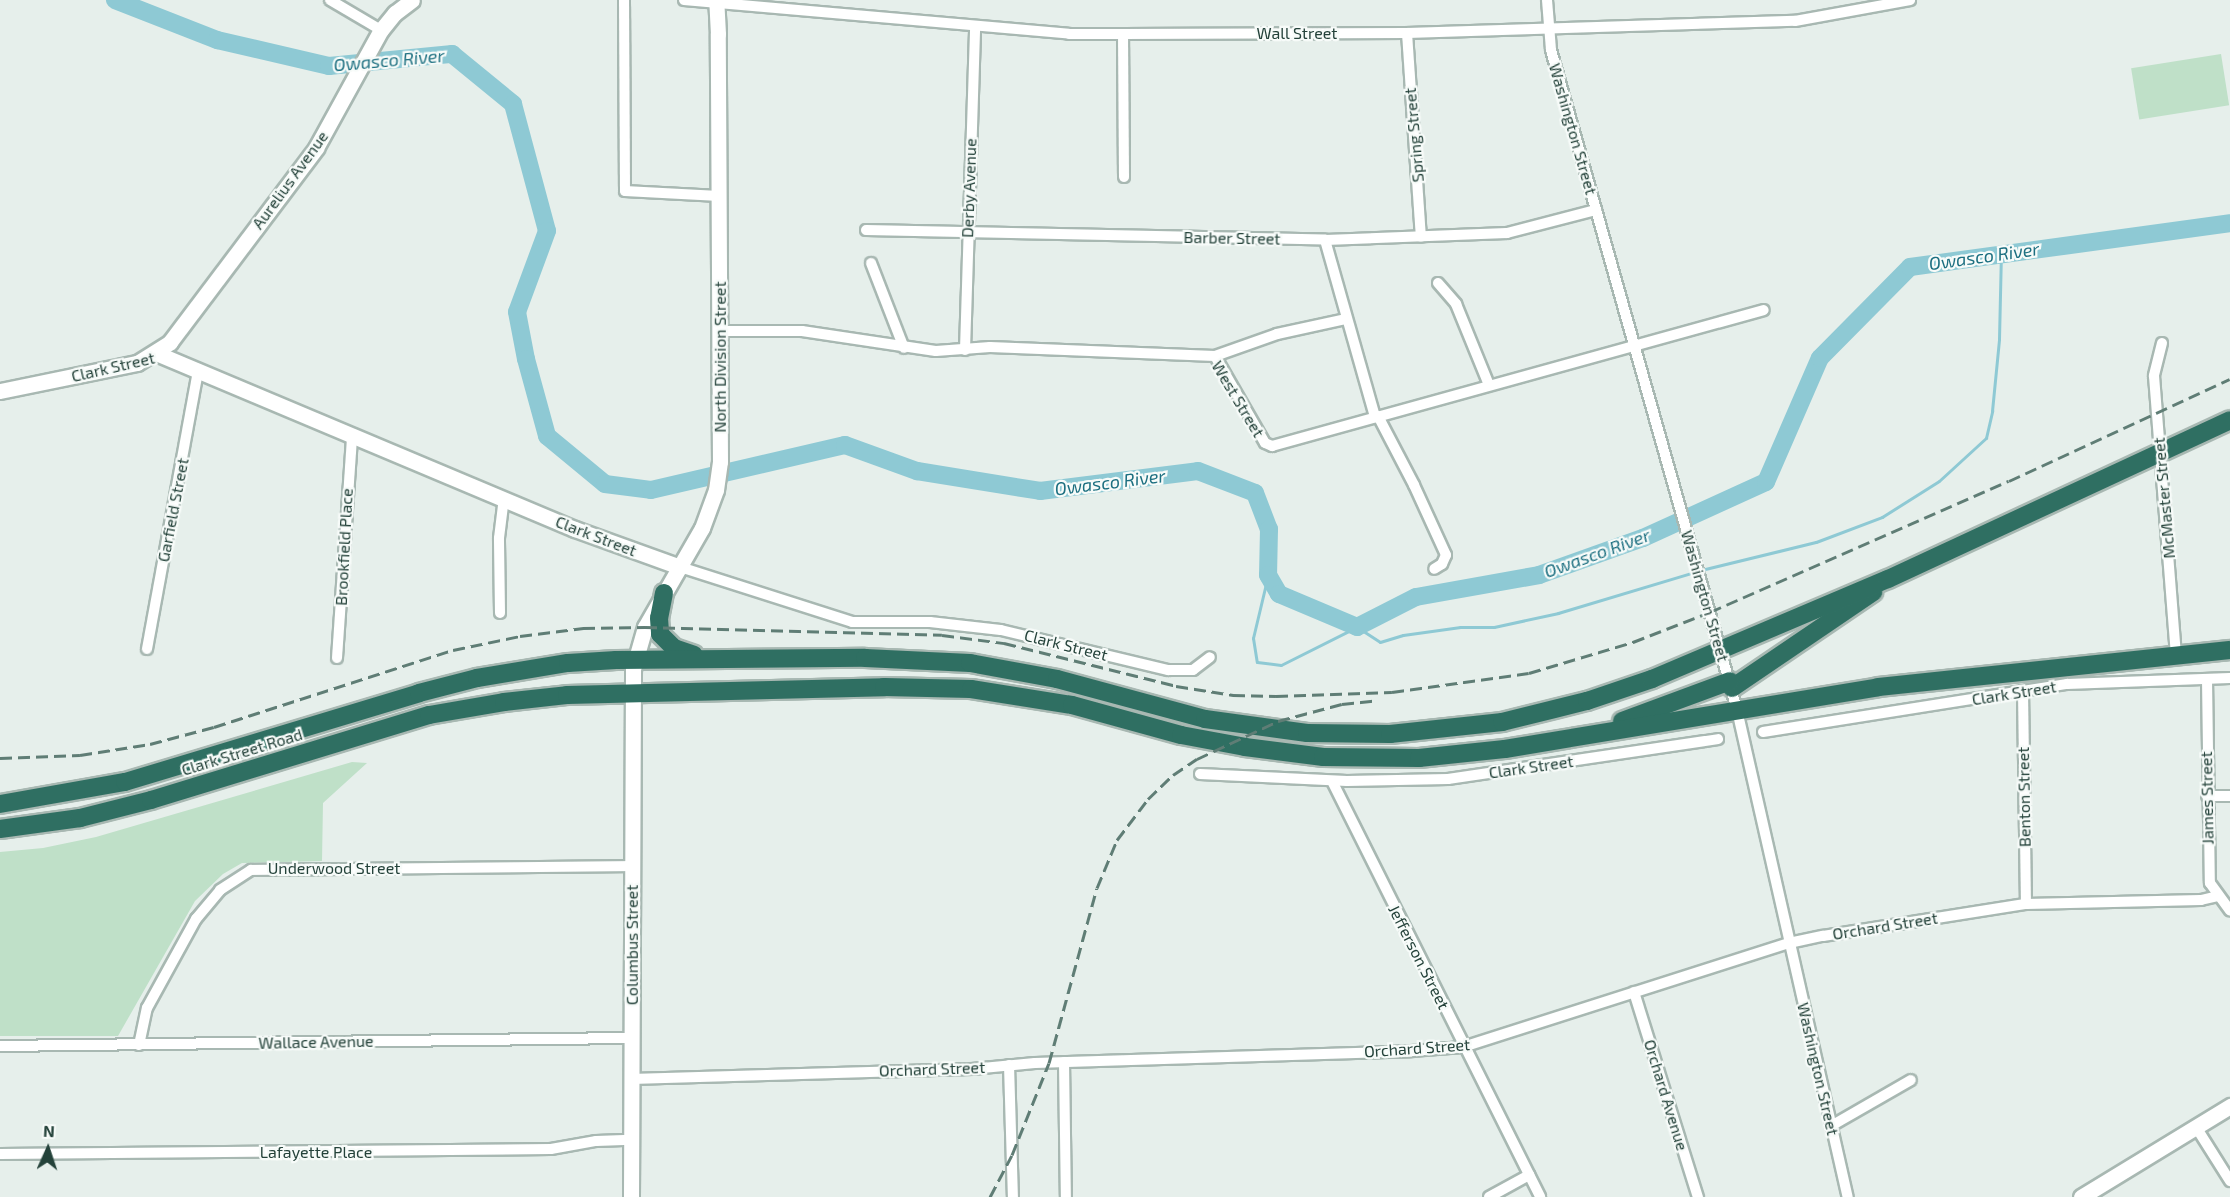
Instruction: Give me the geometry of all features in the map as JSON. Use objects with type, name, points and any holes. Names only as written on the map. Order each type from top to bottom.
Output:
[{"type":"highway","points":[[0,804],[125,782],[418,693],[477,678],[568,663],[634,659],[865,658],[970,663],[1048,677],[1168,711],[1244,726],[1307,733],[1380,735],[1468,727],[1543,714],[1621,690],[1888,579],[2230,420]]},
{"type":"highway","points":[[1599,732],[1620,722],[1731,684],[1853,608],[1888,579]]},
{"type":"highway","points":[[664,593],[659,628],[664,641],[680,651],[713,660]]},
{"type":"highway","name":"Clark Street Road","points":[[0,829],[38,825],[118,809],[429,715],[567,695],[884,687],[971,689],[1072,705],[1227,744],[1287,754],[1363,758],[1452,755],[1889,686],[2230,650]]},
{"type":"street","points":[[330,0],[379,34]]},
{"type":"street","name":"Aurelius Avenue","points":[[156,353],[177,334],[316,148],[379,34],[394,13],[412,0]]},
{"type":"street","points":[[624,0],[625,191],[719,196]]},
{"type":"street","name":"Wall Street","points":[[684,0],[1070,34],[1407,33],[1795,21],[1910,0]]},
{"type":"street","name":"Washington Street","points":[[1547,0],[1551,50],[1731,684],[1848,1197]]},
{"type":"street","name":"North Division Street","points":[[632,694],[634,659],[643,633],[702,528],[717,484],[721,423],[716,2]]},
{"type":"street","name":"Derby Avenue","points":[[965,350],[975,26]]},
{"type":"street","name":"Spring Street","points":[[1407,33],[1421,237]]},
{"type":"street","points":[[1123,34],[1124,177]]},
{"type":"street","name":"Barber Street","points":[[866,230],[1324,240],[1507,233],[1596,210]]},
{"type":"street","points":[[1324,240],[1377,417],[1414,485],[1446,555],[1442,564],[1434,570]]},
{"type":"street","points":[[871,263],[904,348]]},
{"type":"street","points":[[1438,283],[1456,304],[1489,385]]},
{"type":"street","name":"West Street","points":[[720,331],[802,331],[904,348],[965,350],[990,347],[1215,356],[1264,443],[1272,446],[1764,310]]},
{"type":"street","points":[[1215,356],[1276,334],[1346,319]]},
{"type":"street","name":"McMaster Street","points":[[2162,342],[2154,376],[2176,654]]},
{"type":"street","name":"Clark Street","points":[[0,391],[136,363],[156,353],[504,500],[680,567],[852,622],[930,622],[1001,630],[1168,670],[1193,670],[1210,657]]},
{"type":"street","name":"Garfield Street","points":[[147,649],[198,371]]},
{"type":"street","name":"Brookfield Place","points":[[337,658],[352,436]]},
{"type":"street","points":[[500,613],[499,538],[504,500]]},
{"type":"street","name":"Clark Street","points":[[1763,732],[2067,684],[2230,678]]},
{"type":"street","name":"James Street","points":[[2207,679],[2210,883],[2230,912]]},
{"type":"street","name":"Benton Street","points":[[2023,691],[2026,904]]},
{"type":"street","name":"Columbus Street","points":[[631,1197],[632,694]]},
{"type":"street","name":"Clark Street","points":[[1200,774],[1332,781],[1448,779],[1718,739]]},
{"type":"street","name":"Jefferson Street","points":[[1332,781],[1540,1197]]},
{"type":"street","points":[[2207,796],[2230,795]]},
{"type":"street","name":"Underwood Street","points":[[139,1045],[147,1008],[196,919],[220,890],[251,870],[632,866]]},
{"type":"street","name":"Orchard Street","points":[[631,1079],[972,1069],[1064,1062],[1412,1051],[1464,1047],[1789,943],[2026,904],[2201,900],[2219,896]]},
{"type":"street","name":"Orchard Avenue","points":[[1634,992],[1698,1197]]},
{"type":"street","name":"Wallace Avenue","points":[[0,1046],[632,1038]]},
{"type":"street","points":[[1064,1062],[1066,1197]]},
{"type":"street","points":[[1009,1065],[1013,1197]]},
{"type":"street","points":[[1831,1126],[1911,1080]]},
{"type":"street","points":[[2080,1197],[2230,1106]]},
{"type":"street","points":[[2196,1127],[2230,1181]]},
{"type":"street","name":"Lafayette Place","points":[[0,1154],[551,1149],[596,1141],[631,1140]]},
{"type":"street","points":[[1489,1197],[1529,1175]]},
{"type":"green space","points":[[2221,54],[2229,105],[2139,120],[2131,68]]},
{"type":"green space","points":[[352,762],[367,763],[323,803],[322,861],[242,863],[223,874],[195,901],[118,1036],[0,1036],[0,852],[43,848],[96,837]]},
{"type":"waterway","name":"Owasco River","points":[[115,0],[217,40],[329,66],[452,54],[513,104],[547,231],[517,312],[526,359],[547,436],[605,484],[651,490],[845,445],[917,471],[1040,491],[1198,471],[1255,493],[1269,529],[1268,575],[1279,594],[1357,627],[1416,597],[1539,575],[1643,538],[1766,482],[1820,358],[1910,267],[2230,223]]},
{"type":"waterway","points":[[1701,570],[1816,542],[1882,517],[1939,481],[1986,438],[1992,411],[1999,339],[2001,254]]},
{"type":"waterway","points":[[1268,575],[1253,638],[1257,662],[1281,665],[1357,627],[1380,642],[1403,635],[1460,627],[1494,627],[1558,613],[1695,572]]},
{"type":"railway","points":[[0,758],[80,755],[150,744],[214,727],[453,650],[520,636],[583,628],[645,627],[942,635],[1004,643],[1176,686],[1233,695],[1276,696],[1392,692],[1529,673],[1633,642],[1710,612],[2009,481],[2230,379]]},
{"type":"railway","points":[[990,1197],[1012,1155],[1049,1063],[1097,888],[1117,840],[1148,799],[1173,775],[1197,759],[1278,721],[1342,704],[1378,700]]}]
